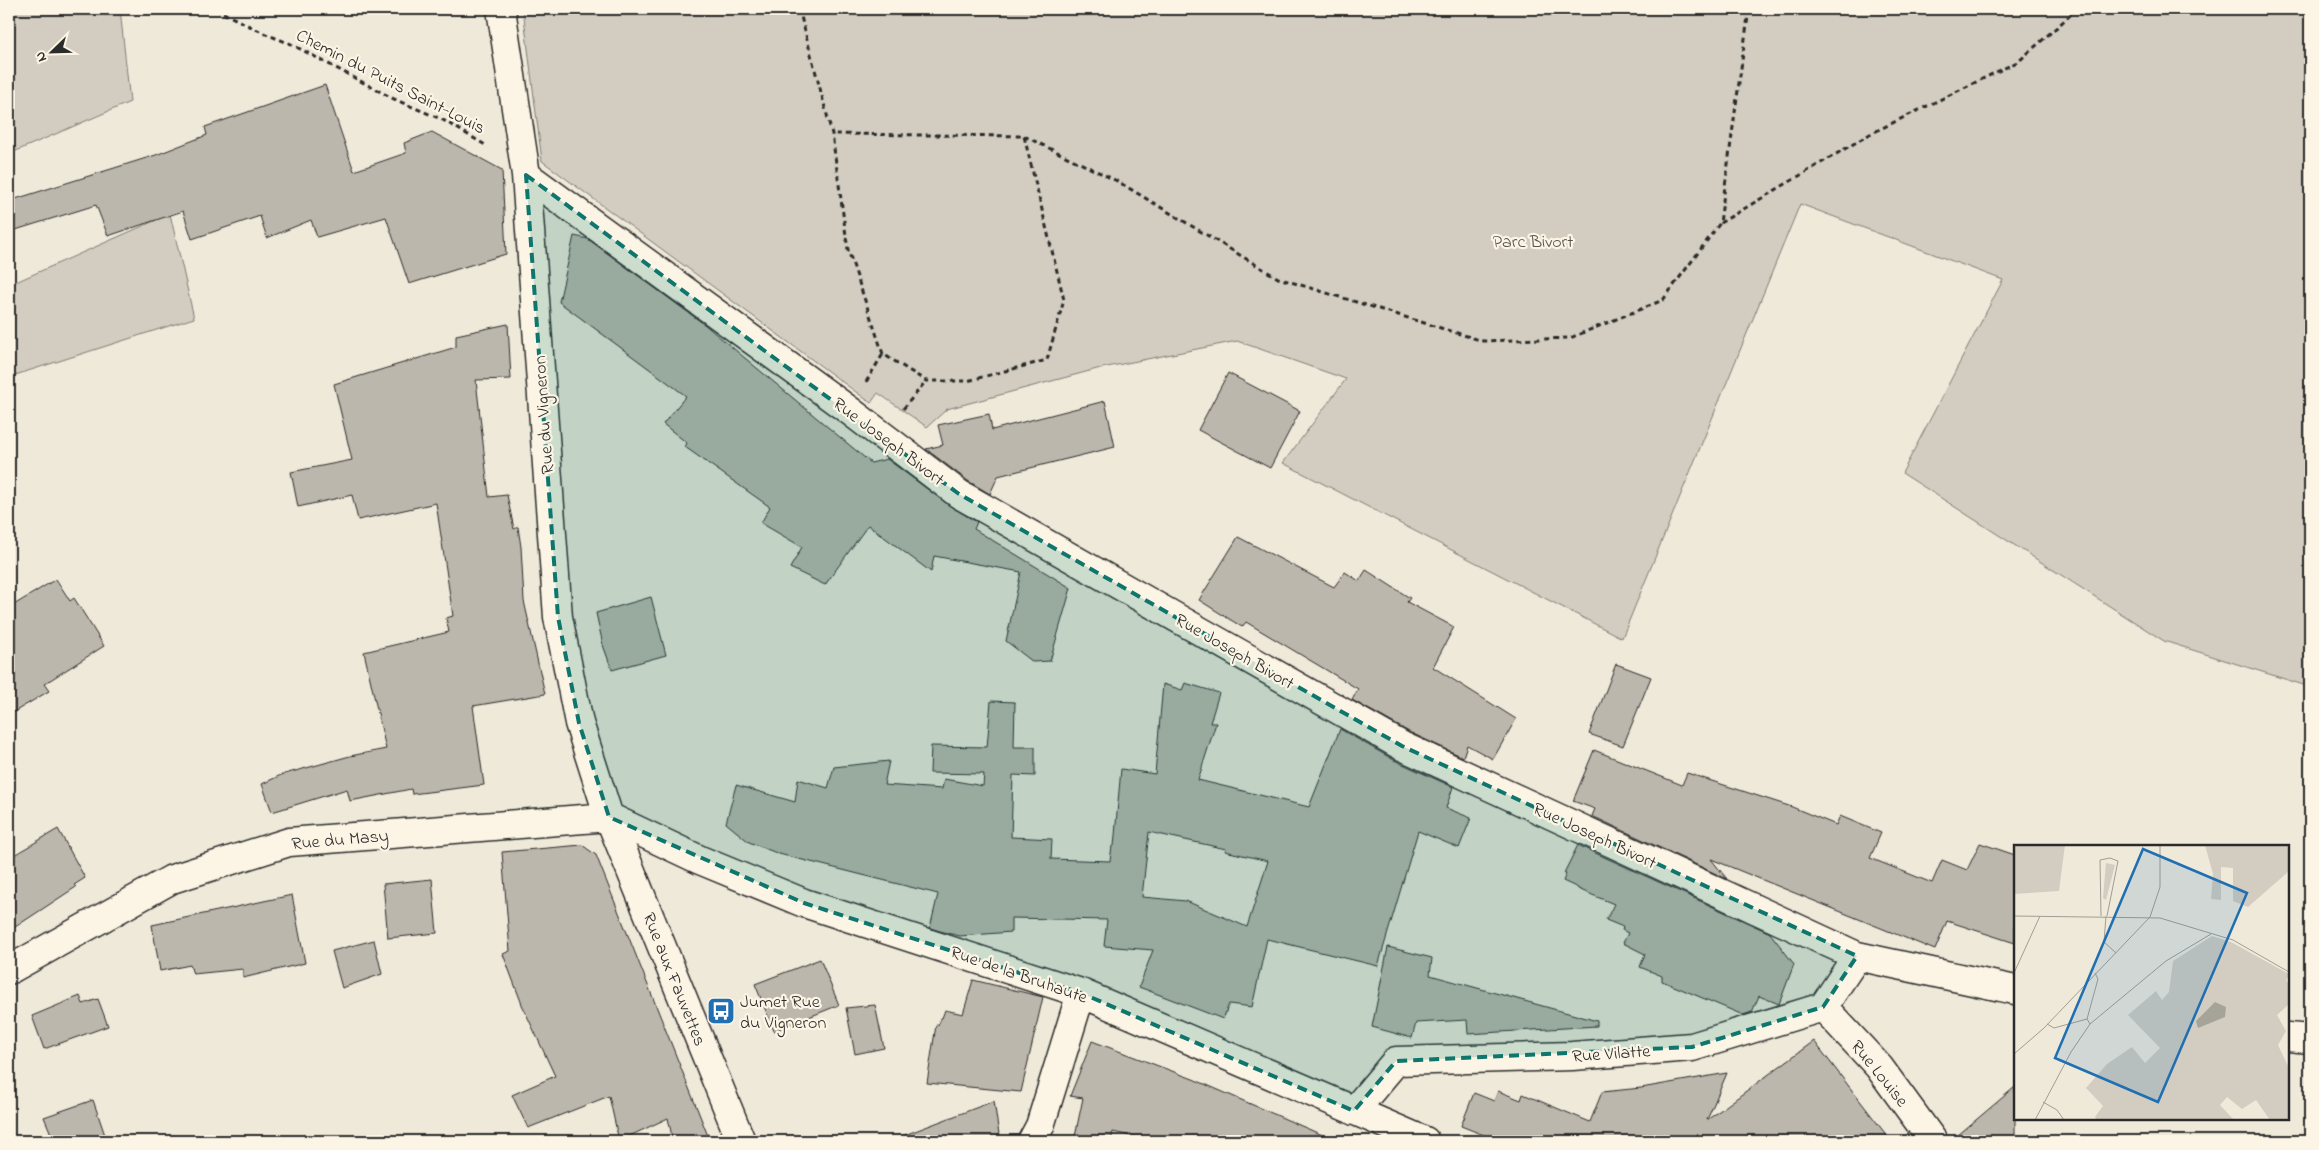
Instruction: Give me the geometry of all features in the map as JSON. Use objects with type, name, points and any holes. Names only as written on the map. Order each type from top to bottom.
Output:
[{"type":"street","name":"Rue du Vigneron","points":[[501,9],[525,171],[558,617],[579,723],[609,817]]},
{"type":"street","name":"Rue Joseph Bivort","points":[[525,171],[850,411],[959,494],[1402,746],[1857,956],[2014,990]]},
{"type":"street","name":"Rue du Masy","points":[[9,970],[172,879],[289,842],[609,817]]},
{"type":"street","name":"Rue de la Bruhaute","points":[[609,817],[700,860],[804,903],[1081,993],[1425,1141]]},
{"type":"street","name":"Rue aux Fauvettes","points":[[609,817],[741,1141]]},
{"type":"street","points":[[1823,1007],[1857,956]]},
{"type":"street","points":[[1032,1141],[1040,1126],[1081,993]]},
{"type":"street","name":"Rue Vilatte","points":[[1354,1111],[1396,1062],[1572,1056],[1692,1047],[1823,1007]]},
{"type":"street","name":"Rue Louise","points":[[1823,1007],[1879,1067],[1933,1141]]},
{"type":"street","points":[[2289,1037],[2310,1039]]},
{"type":"path","name":"Chemin du Puits Saint-Louis","points":[[215,9],[291,44],[394,99],[443,120],[525,171]]},
{"type":"path","points":[[799,9],[832,134],[848,250],[883,354],[926,381],[967,381],[1047,360],[1064,300],[1024,136]]},
{"type":"path","points":[[1720,223],[1748,9]]},
{"type":"path","points":[[832,134],[1024,136],[1117,181],[1278,278],[1483,341],[1570,338],[1663,300],[1720,223],[1870,134],[2019,61],[2078,9]]},
{"type":"highlighted area","points":[[526,175],[959,494],[1402,746],[1857,956],[1823,1007],[1692,1047],[1396,1061],[1354,1111],[1081,993],[804,903],[609,817],[579,723],[558,617]]},
{"type":"green space","points":[[9,9],[120,9],[130,102],[9,154]]},
{"type":"green space","name":"Parc Bivort","points":[[523,9],[2310,9],[2310,687],[2164,641],[1902,473],[2003,280],[1800,204],[1622,638],[1283,463],[1346,379],[1237,341],[1097,369],[947,409],[927,427],[878,393],[871,403],[542,161]]},
{"type":"green space","points":[[170,214],[194,318],[9,377],[9,285]]},
{"type":"building","points":[[325,85],[354,171],[406,153],[404,143],[432,132],[502,170],[506,254],[409,284],[386,217],[317,237],[311,220],[267,238],[260,216],[192,239],[183,211],[108,236],[96,205],[9,232],[9,201],[156,155],[207,135],[205,127]]},
{"type":"building","points":[[574,236],[588,239],[704,324],[871,463],[887,459],[950,506],[977,522],[974,529],[1071,588],[1050,661],[1033,662],[1006,641],[1021,572],[934,556],[931,572],[868,525],[825,585],[790,568],[802,547],[761,523],[770,507],[685,447],[687,443],[663,424],[686,396],[559,302]]},
{"type":"building","points":[[508,324],[511,379],[476,380],[489,497],[507,495],[514,529],[518,527],[524,601],[545,694],[473,706],[484,785],[412,794],[411,789],[350,801],[347,789],[272,812],[262,784],[281,775],[350,756],[386,749],[364,652],[449,632],[446,618],[453,616],[436,503],[358,520],[352,495],[298,507],[291,472],[352,460],[334,384],[456,347],[456,335]]},
{"type":"building","points":[[1228,373],[1300,411],[1270,468],[1198,430]]},
{"type":"building","points":[[1105,401],[1115,447],[998,476],[990,494],[968,481],[926,449],[943,445],[938,425],[989,414],[992,430]]},
{"type":"building","points":[[1238,537],[1334,587],[1345,572],[1359,581],[1366,570],[1410,598],[1407,602],[1454,627],[1433,667],[1516,719],[1493,759],[1467,745],[1463,757],[1409,732],[1352,700],[1358,689],[1246,622],[1242,627],[1199,600]]},
{"type":"building","points":[[56,579],[70,601],[74,598],[104,646],[44,684],[49,691],[9,715],[9,608]]},
{"type":"building","points":[[651,597],[666,655],[612,670],[603,645],[596,613]]},
{"type":"building","points":[[1616,664],[1651,677],[1623,746],[1589,734]]},
{"type":"building","points":[[1185,683],[1219,693],[1210,723],[1216,723],[1198,780],[1309,807],[1340,729],[1394,760],[1453,787],[1446,808],[1471,818],[1459,848],[1418,831],[1378,966],[1267,939],[1252,1007],[1229,1004],[1223,1019],[1139,987],[1153,950],[1104,946],[1107,920],[1011,918],[1011,932],[960,936],[940,931],[930,928],[938,894],[779,854],[749,842],[726,823],[736,785],[795,802],[798,779],[828,788],[834,767],[889,761],[884,785],[942,789],[944,779],[983,786],[984,774],[930,773],[931,746],[987,747],[991,701],[1015,702],[1014,747],[1035,747],[1035,776],[1013,775],[1011,837],[1052,839],[1051,859],[1110,861],[1112,846],[1114,846],[1121,769],[1155,774],[1163,684],[1182,690]],"holes":[[[1149,832],[1226,849],[1225,851],[1268,861],[1247,927],[1186,901],[1142,897]]]},
{"type":"building","points":[[1594,750],[1682,785],[1687,773],[1792,807],[1836,825],[1840,816],[1881,833],[1870,858],[1932,883],[1942,860],[1967,870],[1980,843],[2014,855],[2014,943],[1947,921],[1935,950],[1711,859],[1727,879],[1592,816],[1595,809],[1573,801]]},
{"type":"building","points":[[58,829],[85,878],[74,885],[76,887],[9,931],[9,858]]},
{"type":"building","points":[[582,845],[596,855],[710,1141],[673,1141],[668,1118],[619,1141],[609,1096],[528,1128],[512,1095],[555,1076],[523,1007],[503,954],[510,951],[502,852]]},
{"type":"building","points":[[1578,845],[1770,933],[1794,964],[1779,1004],[1759,996],[1752,1012],[1743,1015],[1662,981],[1662,976],[1640,967],[1645,954],[1623,943],[1628,933],[1622,930],[1623,927],[1606,920],[1614,904],[1563,881],[1566,874],[1564,873]]},
{"type":"building","points":[[432,879],[437,933],[388,938],[383,884]]},
{"type":"building","points":[[292,895],[305,963],[243,978],[243,969],[193,974],[190,965],[160,971],[152,925]]},
{"type":"building","points":[[374,940],[382,974],[342,988],[332,951]]},
{"type":"building","points":[[1388,947],[1432,958],[1430,975],[1597,1021],[1597,1026],[1468,1034],[1467,1020],[1416,1023],[1412,1038],[1372,1027]]},
{"type":"building","points":[[820,959],[839,1005],[774,1031],[755,984]]},
{"type":"building","points":[[973,980],[1043,997],[1021,1092],[927,1083],[936,1025],[938,1025],[945,1010],[963,1014]]},
{"type":"building","points":[[80,996],[83,1004],[98,999],[108,1026],[44,1049],[32,1016]]},
{"type":"building","points":[[875,1005],[884,1048],[855,1054],[846,1008]]},
{"type":"building","points":[[1092,1041],[1193,1079],[1336,1141],[1153,1141],[1113,1132],[1111,1141],[1074,1141],[1083,1098],[1070,1096]]},
{"type":"building","points":[[1814,1041],[1891,1141],[1499,1141],[1461,1126],[1474,1093],[1494,1101],[1498,1091],[1521,1100],[1523,1094],[1590,1122],[1602,1092],[1641,1088],[1727,1073],[1707,1120]]},
{"type":"building","points":[[2014,1088],[2015,1141],[1951,1141]]},
{"type":"building","points":[[93,1100],[107,1141],[54,1141],[44,1117]]},
{"type":"building","points":[[994,1101],[1000,1141],[895,1141],[894,1139]]},
{"type":"place","name":"Jumet Rue du Vigneron","points":[[721,1011]]}]
